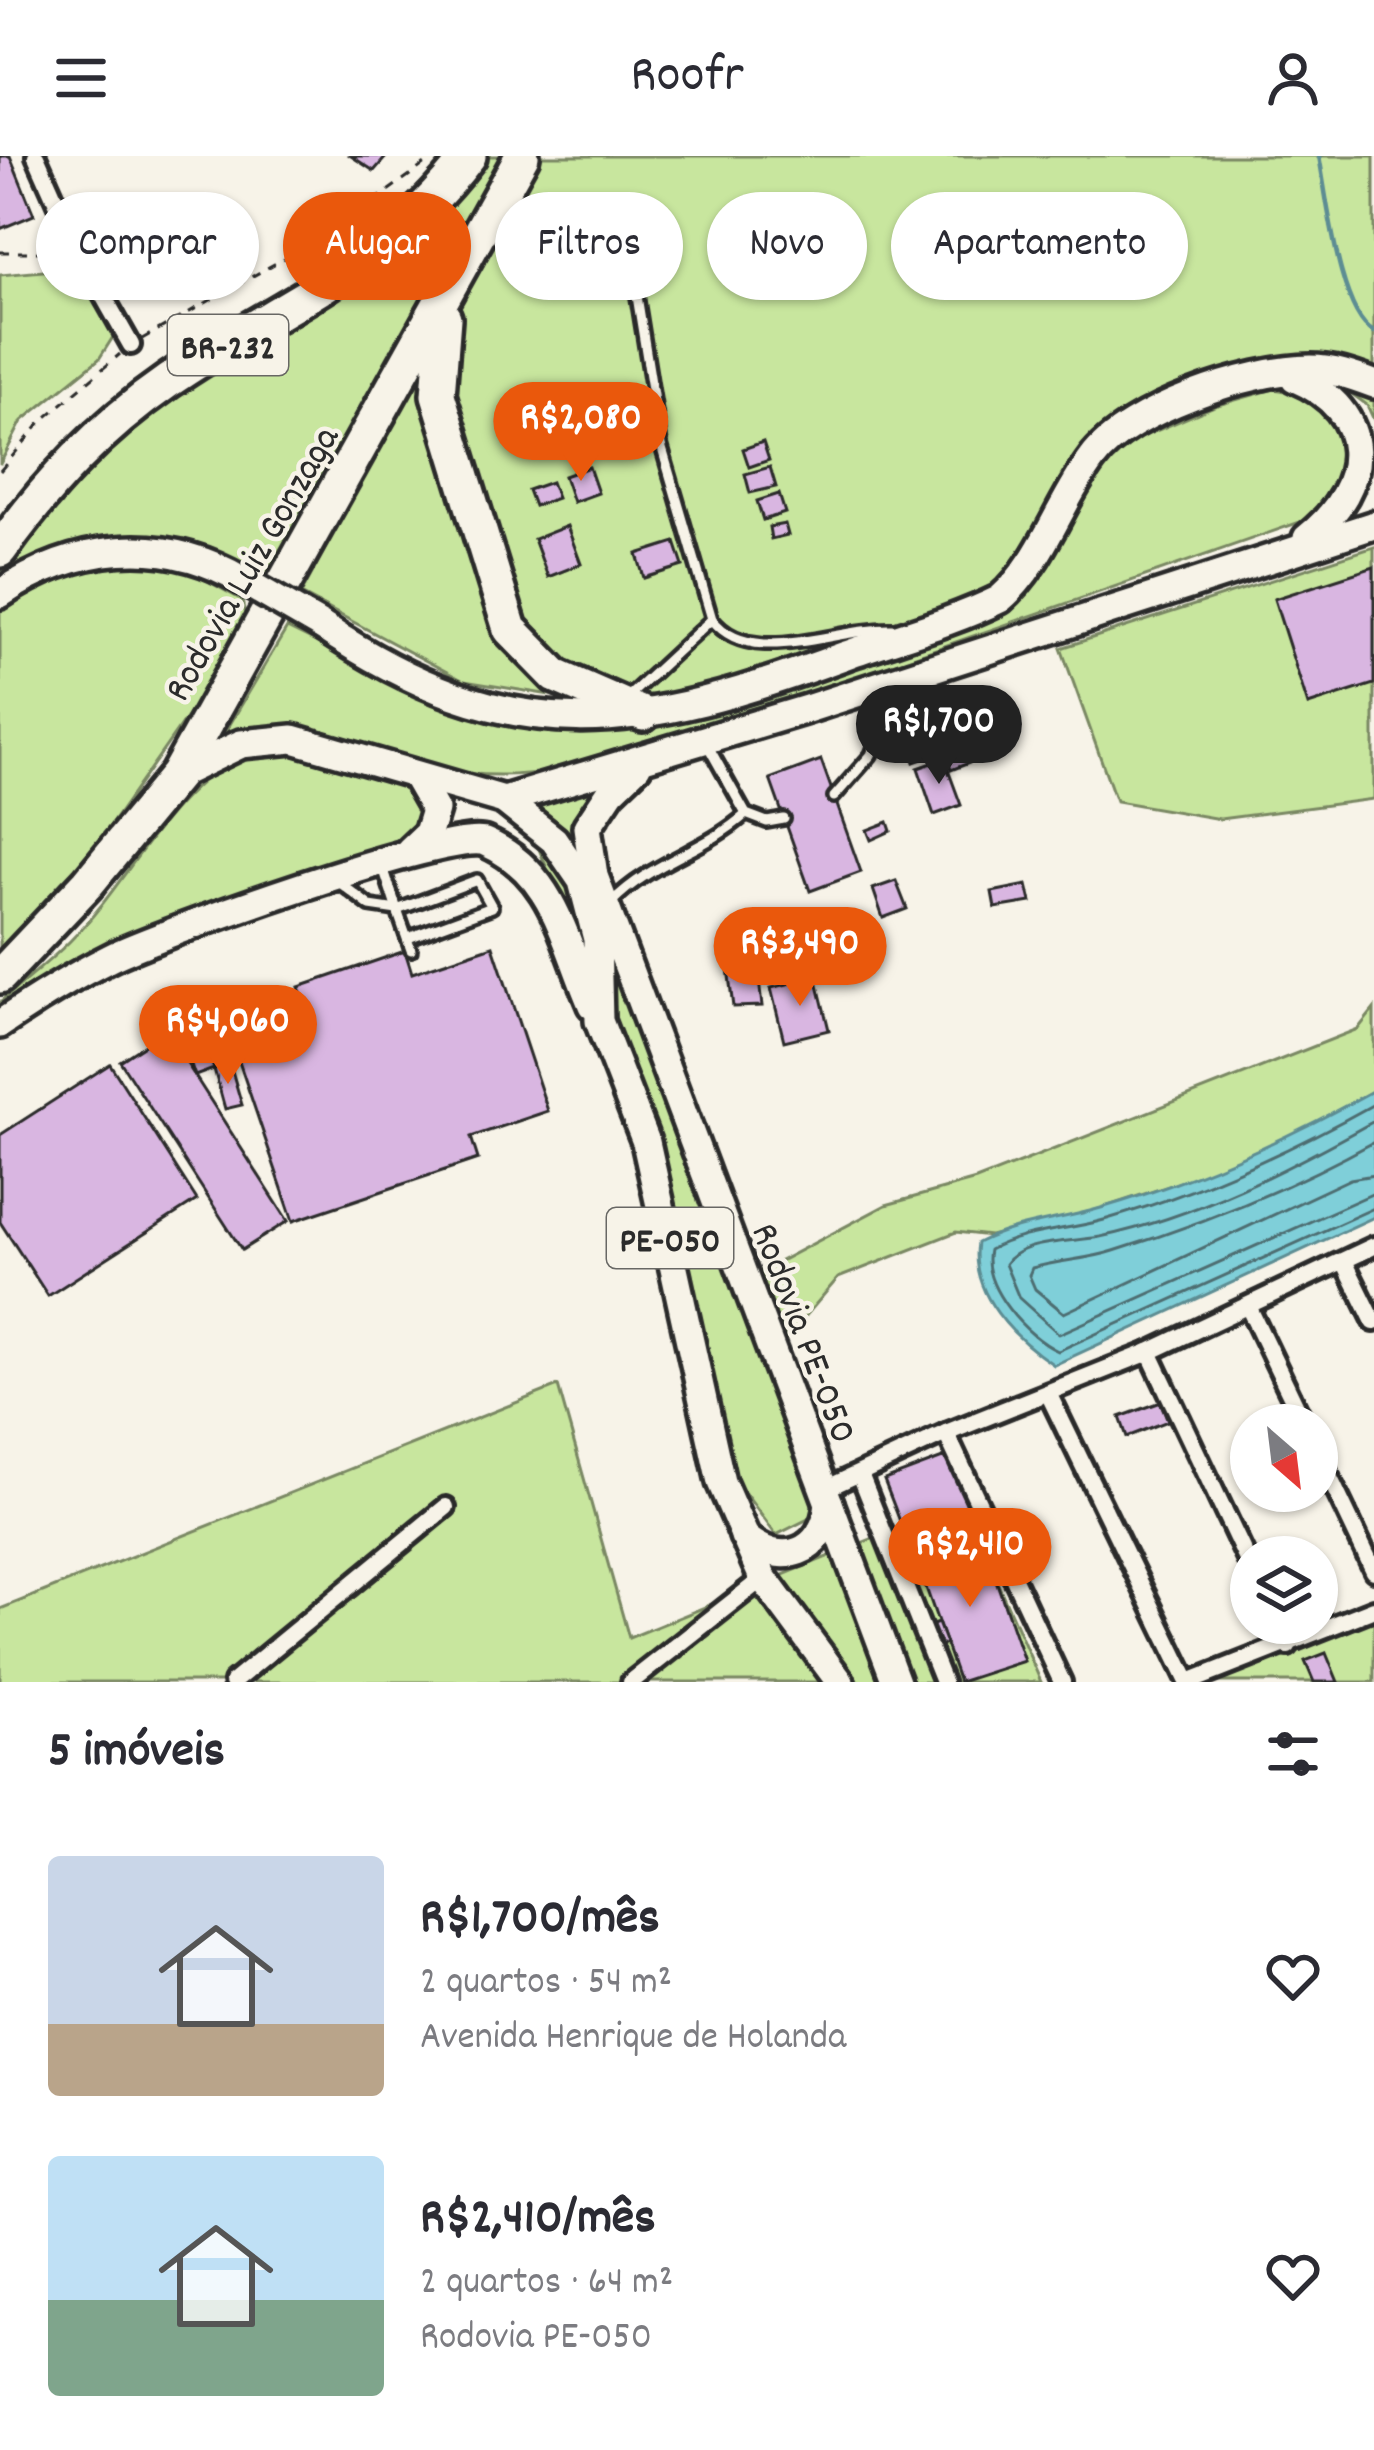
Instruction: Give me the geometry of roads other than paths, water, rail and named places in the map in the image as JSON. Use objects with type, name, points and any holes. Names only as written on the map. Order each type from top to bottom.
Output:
[{"type":"highway","name":"BR-232","points":[[0,550],[61,472],[120,416],[172,378],[364,264],[406,230],[469,156]]},
{"type":"highway","name":"Rodovia Luiz Gonzaga","points":[[471,254],[523,156]]},
{"type":"highway","name":"Rodovia Luiz Gonzaga","points":[[0,976],[88,883],[177,775],[446,300]]},
{"type":"highway","points":[[449,300],[437,353],[438,395],[510,629],[556,676],[630,710]]},
{"type":"main road","points":[[0,594],[51,564],[120,549],[163,550],[242,580],[411,681],[483,705],[574,721],[721,697],[982,608],[1010,590],[1092,459],[1122,430],[1172,406],[1279,372],[1337,371],[1374,384]]},
{"type":"main road","points":[[1279,372],[1336,394],[1358,417],[1369,452],[1356,498],[1286,552]]},
{"type":"main road","points":[[1286,552],[1373,527]]},
{"type":"main road","name":"PE-050","points":[[504,800],[706,741],[1286,552]]},
{"type":"main road","name":"PE-050","points":[[177,775],[241,744],[270,737],[313,743],[504,800],[554,840],[582,881],[597,939],[599,1021],[646,1142],[678,1271],[707,1434],[763,1579],[835,1679]]},
{"type":"main road","name":"Rodovia PE-050","points":[[646,760],[611,790],[587,827],[594,876],[896,1682]]},
{"type":"main road","points":[[410,850],[428,833],[435,811],[415,775]]},
{"type":"main road","points":[[0,1024],[114,956],[410,850],[473,837],[527,866],[554,906],[599,1021]]},
{"type":"main road","points":[[744,1536],[760,1550],[779,1556],[800,1553],[817,1541],[827,1524],[827,1496]]},
{"type":"street","points":[[36,156],[79,253],[131,345]]},
{"type":"street","points":[[827,1496],[860,1474],[946,1433],[1149,1352],[1374,1246]]},
{"type":"street","points":[[1345,1263],[1374,1322]]},
{"type":"street","points":[[1248,1306],[1294,1404]]},
{"type":"street","points":[[1149,1352],[1236,1536]]},
{"type":"street","points":[[1048,1394],[1188,1682],[1374,1609]]},
{"type":"street","points":[[946,1433],[1062,1682]]},
{"type":"street","points":[[860,1474],[943,1682]]},
{"type":"street","points":[[1338,1495],[1374,1571]]},
{"type":"street","points":[[233,1682],[446,1507]]},
{"type":"street","points":[[631,1682],[763,1579]]},
{"type":"lane","points":[[638,300],[661,445],[712,619],[724,635],[749,645],[865,628],[916,630]]},
{"type":"lane","points":[[630,710],[712,619]]},
{"type":"lane","points":[[834,797],[858,777],[872,755],[902,677]]},
{"type":"lane","points":[[706,741],[746,814],[767,822],[784,819]]},
{"type":"lane","points":[[606,908],[650,870],[726,831],[746,814]]},
{"type":"lane","points":[[382,862],[411,950]]},
{"type":"lane","points":[[335,879],[370,907],[397,910],[482,881],[489,910],[408,938]]},
{"type":"water","points":[[1374,1090],[1374,1217],[1054,1365],[1010,1328],[988,1297],[976,1262],[977,1243],[1008,1230],[1137,1197],[1207,1171]]},
{"type":"waterway","points":[[1319,156],[1343,279],[1362,321],[1374,332]]}]
